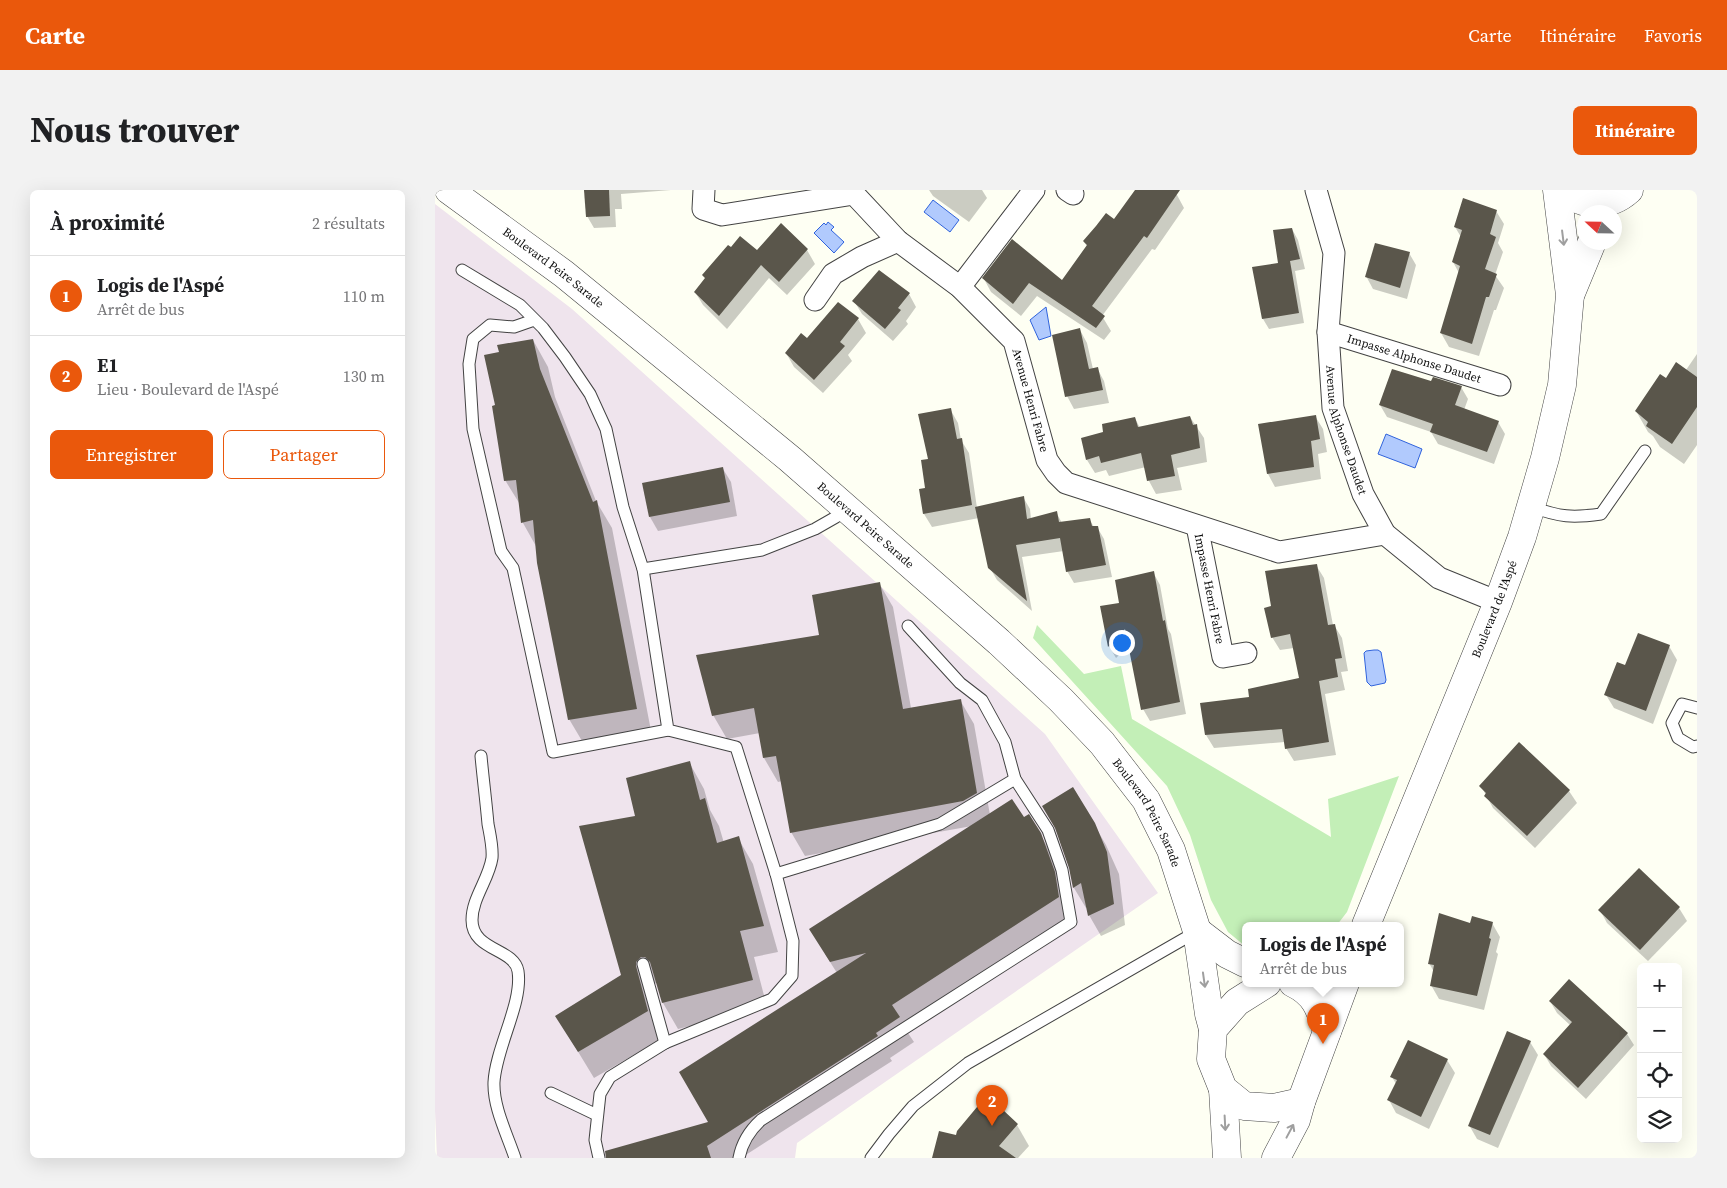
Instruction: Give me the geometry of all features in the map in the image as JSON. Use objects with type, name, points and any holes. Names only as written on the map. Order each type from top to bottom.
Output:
[{"type":"street","name":"Avenue Henri Fabre","points":[[704,190],[703,209],[722,215],[856,192],[898,241],[960,287],[1014,341],[1047,460],[1055,473],[1066,483],[1279,552],[1385,534]]},
{"type":"street","points":[[960,287],[1034,190]]},
{"type":"street","name":"Avenue Alphonse Daudet","points":[[1316,190],[1334,253],[1328,332],[1333,408],[1363,494],[1385,534],[1439,578],[1498,602]]},
{"type":"street","name":"Boulevard de l'Aspé","points":[[1365,920],[1411,817],[1498,602],[1532,507],[1545,458],[1562,385],[1570,295],[1557,190]]},
{"type":"street","points":[[1565,190],[1571,196],[1584,202],[1597,204],[1614,202]]},
{"type":"street","name":"Boulevard Peire Sarade","points":[[454,192],[564,274],[845,506],[999,642],[1061,700],[1102,742],[1146,800],[1171,850],[1197,931],[1209,1014],[1213,1029],[1211,1059],[1223,1089]]},
{"type":"street","points":[[815,300],[833,274],[862,257],[898,241]]},
{"type":"street","name":"Boulevard de l'Aspé","points":[[1570,295],[1589,250]]},
{"type":"street","name":"Impasse Alphonse Daudet","points":[[1328,332],[1500,385]]},
{"type":"street","name":"Impasse Henri Fabre","points":[[1197,526],[1223,657],[1246,652]]},
{"type":"street","points":[[1197,931],[1227,954],[1242,962]]},
{"type":"street","points":[[1213,1029],[1237,1002],[1261,987]]},
{"type":"street","points":[[1303,987],[1319,1005],[1327,1031]]},
{"type":"street","points":[[1276,1158],[1296,1120],[1344,987]]},
{"type":"street","points":[[1223,1089],[1244,1106],[1274,1108],[1301,1102]]},
{"type":"street","points":[[1223,1089],[1227,1158]]},
{"type":"lane","points":[[462,270],[520,305],[535,320],[565,357],[590,394],[606,429],[623,507],[643,569],[668,730]]},
{"type":"lane","points":[[535,320],[514,327],[490,325],[473,339],[469,364],[473,429],[501,552],[513,568],[553,752],[668,730],[736,747],[776,874],[793,941],[792,976],[772,999],[665,1043],[610,1077],[599,1094],[595,1140],[599,1158]]},
{"type":"lane","points":[[1532,507],[1552,514],[1576,517],[1601,514],[1645,451]]},
{"type":"lane","points":[[643,569],[763,550],[815,529],[837,517],[845,506]]},
{"type":"lane","points":[[739,1158],[742,1143],[751,1129],[761,1120],[1071,922],[1062,870],[1048,830],[1015,779],[1005,742],[982,700],[960,683],[908,626]]},
{"type":"lane","points":[[1697,708],[1682,704],[1672,723],[1678,738],[1693,747],[1697,746]]},
{"type":"lane","points":[[481,756],[492,858],[476,902],[472,920],[477,934],[488,946],[511,958],[518,969],[518,992],[496,1066],[494,1083],[495,1099],[515,1158]]},
{"type":"lane","points":[[776,874],[940,824],[1015,779]]},
{"type":"lane","points":[[871,1158],[913,1106],[968,1063],[1197,931]]},
{"type":"lane","points":[[643,964],[665,1043]]},
{"type":"lane","points":[[551,1093],[597,1115]]},
{"type":"shaded area","points":[[435,204],[572,309],[1045,734],[1158,893],[797,1143],[795,1158],[437,1158],[435,1111]]},
{"type":"green space","points":[[1037,625],[1084,674],[1121,666],[1132,719],[1331,837],[1328,799],[1399,776],[1347,912],[1339,922],[1242,922],[1242,944],[1228,932],[1211,900],[1190,835],[1167,786],[1033,638]]},
{"type":"water","points":[[933,200],[959,220],[950,232],[924,212]]},
{"type":"water","points":[[828,222],[834,227],[831,230],[844,242],[834,253],[814,233],[824,223],[826,225]]},
{"type":"water","points":[[1046,307],[1051,336],[1039,340],[1030,320]]},
{"type":"water","points":[[1386,434],[1422,449],[1415,468],[1378,454]]},
{"type":"water","points":[[1378,650],[1381,652],[1386,680],[1385,683],[1371,686],[1367,682],[1364,653],[1366,651]]},
{"type":"building","points":[[584,190],[609,190],[610,216],[586,217]]},
{"type":"building","points":[[1135,190],[1180,190],[1147,238],[1144,236],[1092,306],[1105,316],[1096,328],[1029,283],[1013,304],[982,278],[1012,239],[1062,280],[1087,245],[1083,241],[1106,213],[1114,219]]},
{"type":"building","points":[[1463,198],[1497,210],[1490,234],[1496,237],[1485,269],[1497,274],[1489,297],[1486,297],[1472,344],[1440,333],[1460,266],[1452,262],[1462,230],[1454,227]]},
{"type":"building","points":[[781,223],[808,249],[779,282],[761,265],[719,316],[694,292],[705,278],[702,275],[728,245],[731,247],[740,236],[757,250]]},
{"type":"building","points":[[1292,228],[1300,259],[1290,261],[1299,313],[1262,319],[1252,267],[1278,263],[1273,230]]},
{"type":"building","points":[[1375,243],[1410,252],[1400,288],[1365,277]]},
{"type":"building","points":[[879,270],[910,293],[898,308],[901,310],[885,329],[852,301]]},
{"type":"building","points":[[838,302],[859,318],[840,342],[845,346],[814,380],[785,353],[801,333],[807,338]]},
{"type":"building","points":[[1080,328],[1089,369],[1098,367],[1103,390],[1065,397],[1052,335]]},
{"type":"building","points":[[533,339],[540,369],[593,502],[597,500],[637,709],[568,720],[537,563],[533,520],[521,523],[516,480],[504,481],[492,406],[495,405],[484,355],[499,352],[497,345]]},
{"type":"building","points":[[1676,362],[1697,377],[1697,407],[1672,444],[1646,426],[1648,422],[1635,411],[1660,374],[1666,378]]},
{"type":"building","points":[[1392,369],[1431,381],[1433,377],[1462,386],[1455,405],[1499,421],[1487,452],[1430,432],[1433,424],[1379,405]]},
{"type":"building","points":[[951,408],[957,439],[962,438],[972,505],[923,514],[919,489],[925,488],[921,460],[928,459],[918,414]]},
{"type":"building","points":[[1316,415],[1320,439],[1311,441],[1314,467],[1267,474],[1258,424]]},
{"type":"building","points":[[1190,416],[1193,425],[1197,424],[1200,448],[1171,455],[1175,476],[1147,481],[1141,453],[1101,463],[1099,456],[1086,460],[1081,438],[1103,432],[1102,424],[1135,417],[1138,427]]},
{"type":"building","points":[[723,467],[730,502],[649,517],[642,483]]},
{"type":"building","points":[[1024,496],[1027,519],[1057,511],[1059,522],[1090,518],[1092,526],[1098,526],[1106,565],[1066,572],[1060,538],[1016,545],[1027,601],[988,568],[975,507]]},
{"type":"building","points":[[1317,564],[1328,625],[1335,624],[1342,658],[1335,659],[1338,677],[1319,681],[1329,742],[1285,749],[1282,729],[1205,735],[1200,703],[1249,697],[1248,689],[1299,678],[1290,634],[1271,638],[1264,608],[1271,606],[1265,571]]},
{"type":"building","points":[[1154,571],[1180,702],[1141,710],[1125,629],[1108,647],[1100,606],[1119,603],[1115,580]]},
{"type":"building","points":[[880,582],[903,709],[961,699],[977,793],[963,801],[790,833],[776,756],[763,758],[754,708],[712,716],[696,655],[819,635],[812,595]]},
{"type":"building","points":[[1638,633],[1670,645],[1646,711],[1604,695],[1617,662],[1625,665]]},
{"type":"building","points":[[1519,742],[1570,790],[1527,836],[1484,796],[1486,793],[1479,786]]},
{"type":"building","points":[[690,761],[700,800],[705,798],[717,843],[739,836],[764,926],[740,931],[753,980],[662,1003],[650,962],[645,957],[641,957],[636,962],[636,966],[648,1011],[578,1052],[555,1016],[621,975],[579,826],[635,816],[626,778]]},
{"type":"building","points":[[1073,787],[1095,823],[1107,852],[1114,904],[1088,916],[1081,883],[1073,888],[1069,868],[1055,828],[1042,806]]},
{"type":"building","points":[[1012,799],[1024,817],[1029,814],[1041,833],[1055,872],[1059,897],[892,1005],[900,1017],[876,1033],[878,1036],[707,1146],[711,1158],[606,1158],[605,1151],[708,1122],[679,1072],[866,953],[830,962],[809,929]]},
{"type":"building","points":[[1639,868],[1680,907],[1640,950],[1598,910]]},
{"type":"building","points":[[1439,913],[1470,923],[1472,916],[1493,922],[1489,938],[1491,939],[1477,996],[1430,986],[1434,965],[1428,964]]},
{"type":"building","points":[[1569,979],[1628,1033],[1578,1088],[1543,1054],[1572,1022],[1549,1001]]},
{"type":"building","points":[[1507,1031],[1531,1041],[1490,1135],[1468,1126]]},
{"type":"building","points":[[1408,1040],[1448,1059],[1421,1117],[1387,1100],[1397,1080],[1390,1077]]},
{"type":"building","points":[[987,1095],[1018,1124],[999,1146],[1016,1158],[932,1158],[939,1131],[956,1135],[957,1131]]},
{"type":"place","name":"Logis de l'Aspé","points":[[1323,1044]]},
{"type":"place","name":"E1","points":[[992,1126]]}]
